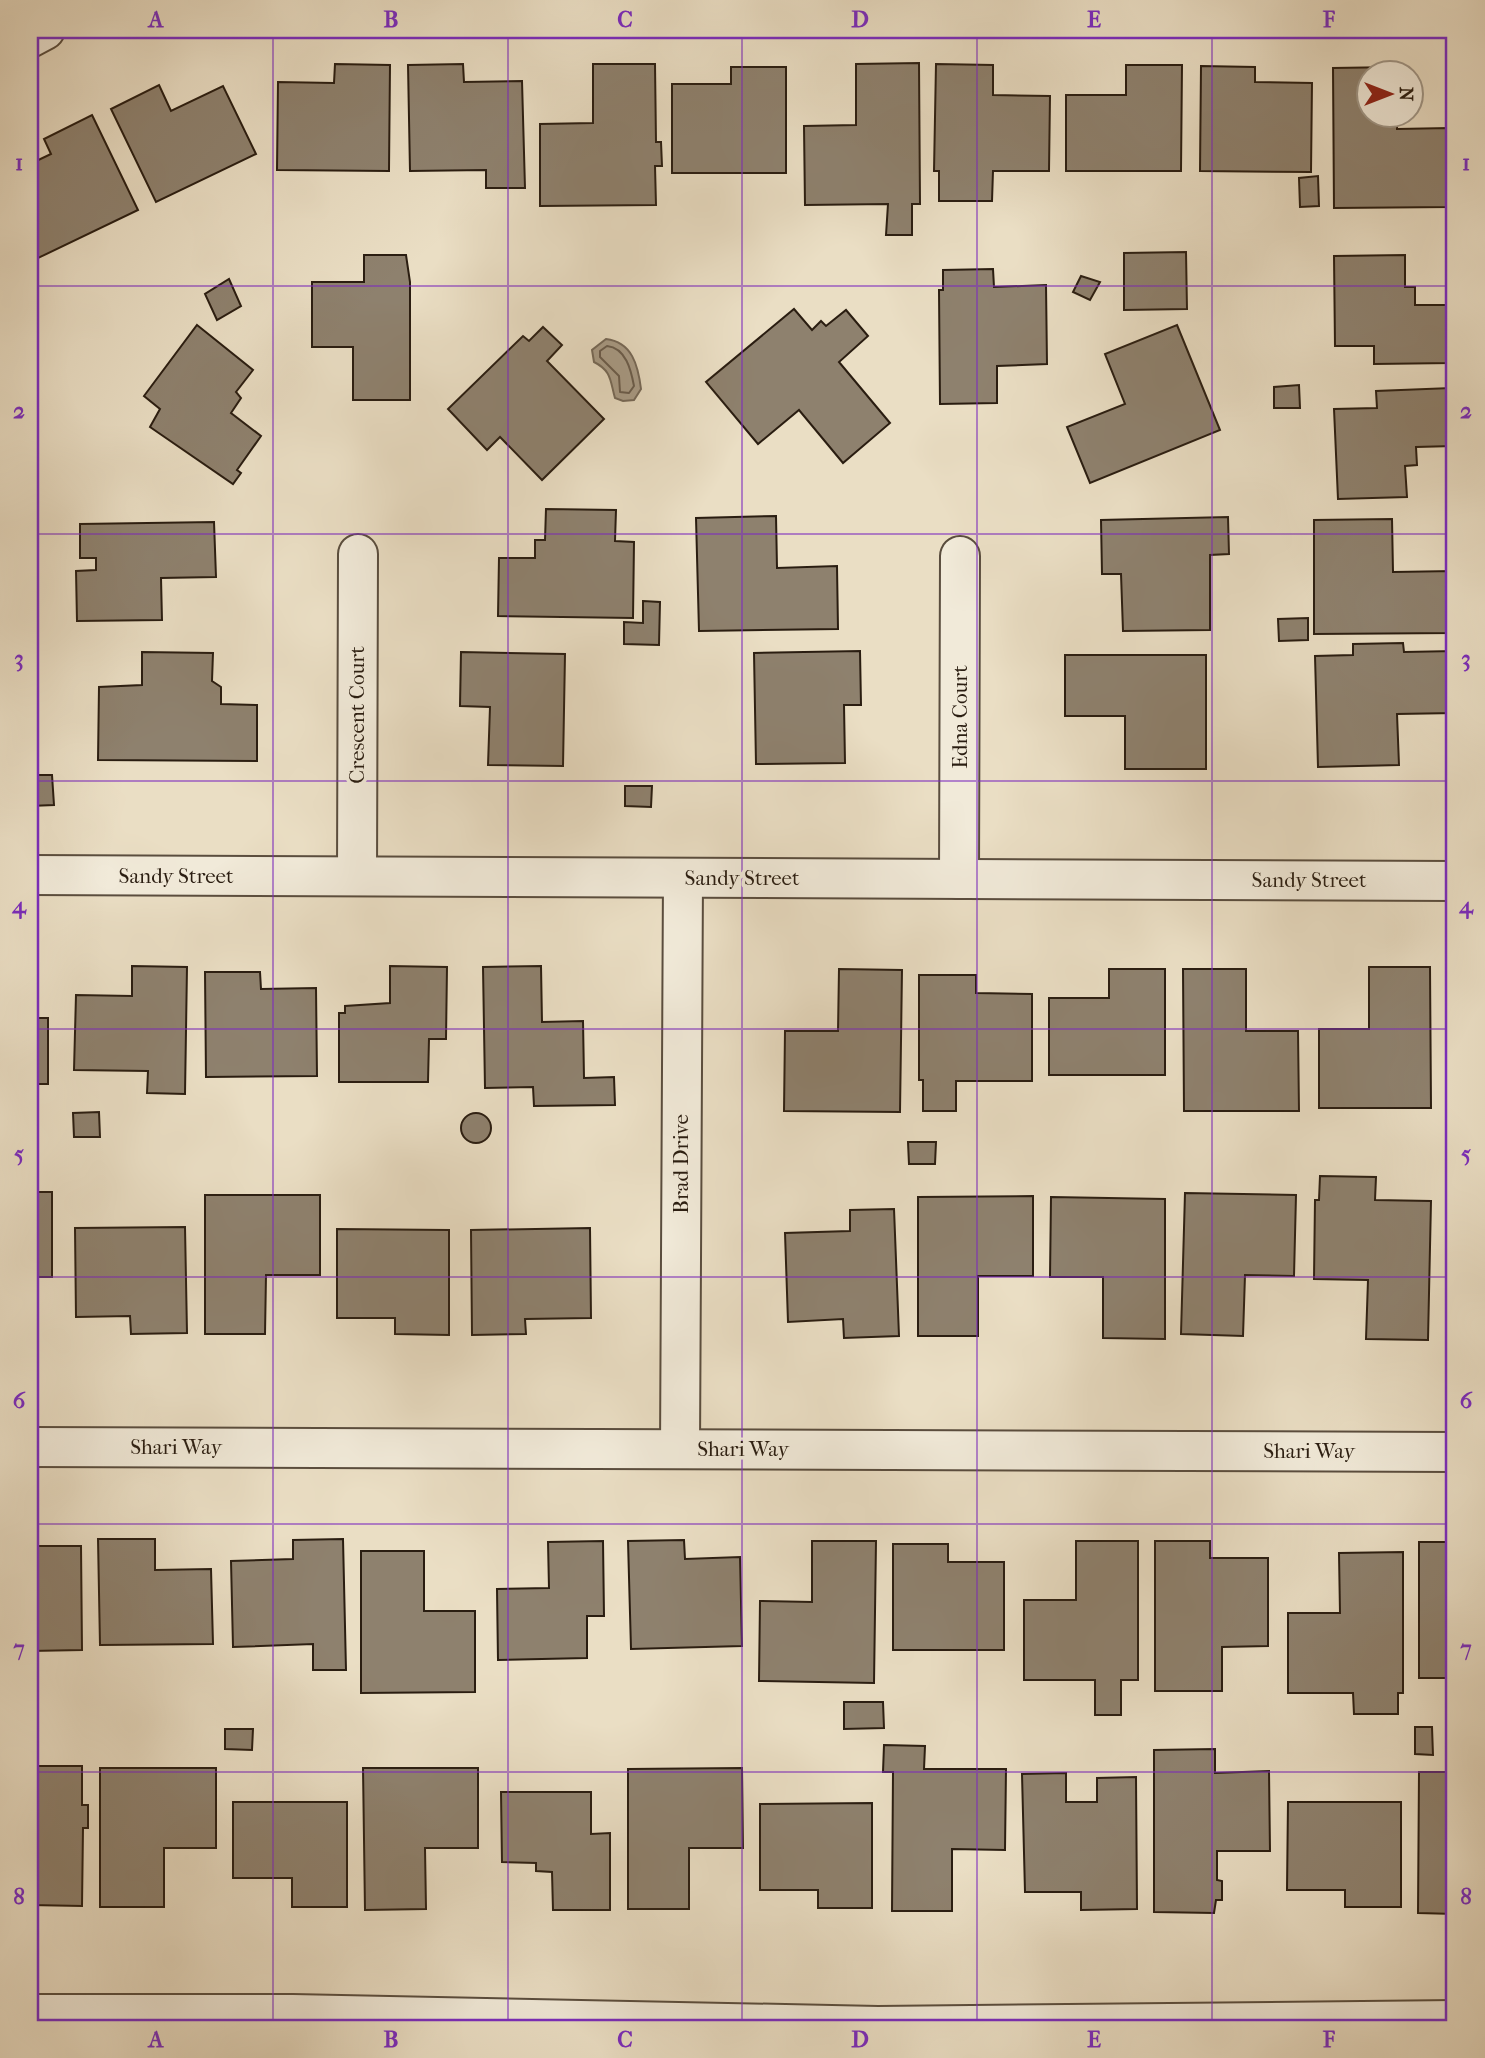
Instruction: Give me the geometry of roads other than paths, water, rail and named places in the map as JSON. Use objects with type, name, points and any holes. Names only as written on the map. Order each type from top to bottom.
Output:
[{"type":"street","points":[[30,38],[45,30]]},
{"type":"street","name":"Crescent Court","points":[[357,876],[358,554]]},
{"type":"street","name":"Edna Court","points":[[959,879],[960,556]]},
{"type":"street","name":"Sandy Street","points":[[30,875],[1455,881]]},
{"type":"street","name":"Brad Drive","points":[[680,1449],[683,878]]},
{"type":"street","name":"Shari Way","points":[[30,1447],[1455,1452]]},
{"type":"street","points":[[30,2014],[293,2021],[878,2027],[1378,2024],[1455,2020]]},
{"type":"water","points":[[606,339],[622,345],[632,356],[641,389],[634,400],[623,401],[615,398],[607,373],[594,362],[592,350]]}]
